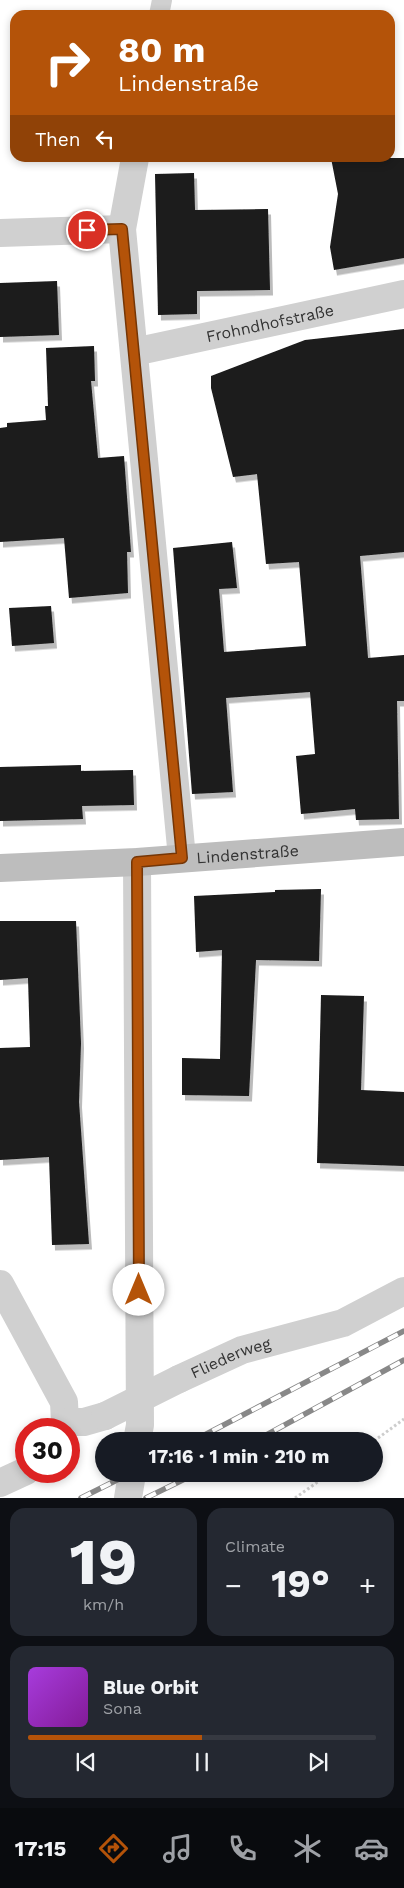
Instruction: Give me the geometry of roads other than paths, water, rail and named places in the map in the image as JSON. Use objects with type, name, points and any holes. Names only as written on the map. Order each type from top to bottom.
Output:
[{"type":"main road","name":"Lindenstraße","points":[[0,868],[137,862],[404,842]]},
{"type":"street","points":[[134,162],[122,229],[182,858]]},
{"type":"street","points":[[0,233],[122,229]]},
{"type":"street","name":"Frohndhofstraße","points":[[134,352],[404,294]]},
{"type":"street","points":[[137,862],[139,1432]]},
{"type":"street","points":[[0,1284],[64,1402],[64,1418]]},
{"type":"street","name":"Fliederweg","points":[[80,1423],[105,1416],[242,1350],[343,1323],[404,1291]]},
{"type":"street","points":[[0,1484],[15,1476]]},
{"type":"street","points":[[128,1498],[131,1482]]},
{"type":"railway","points":[[210,1432],[404,1331]]},
{"type":"railway","points":[[272,1432],[404,1360]]},
{"type":"railway","points":[[81,1498],[113,1482]]},
{"type":"railway","points":[[146,1498],[179,1482]]}]
